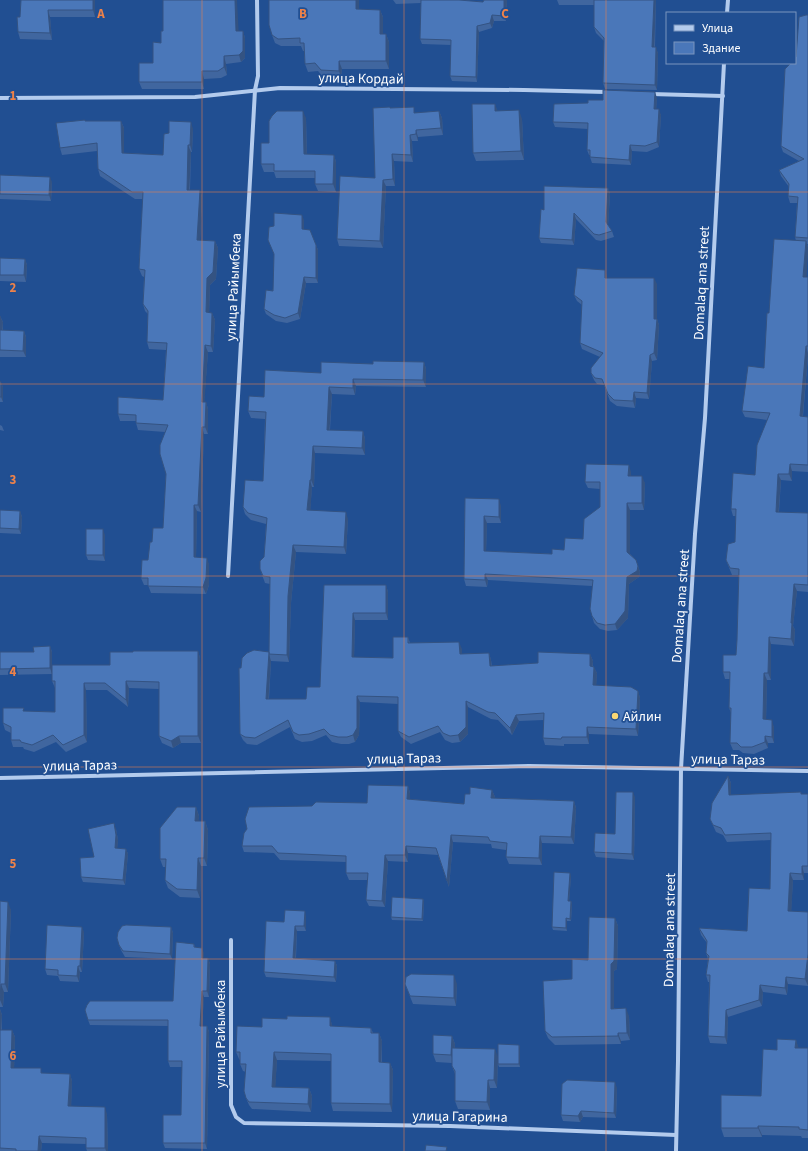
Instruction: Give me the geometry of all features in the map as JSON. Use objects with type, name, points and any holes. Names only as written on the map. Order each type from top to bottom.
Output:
[{"type":"street","name":"улица Райымбека","points":[[228,576],[255,90],[258,76],[257,0]]},
{"type":"street","points":[[727,12],[728,0]]},
{"type":"street","name":"Domalaq ana street","points":[[676,1151],[681,769],[695,534],[705,418],[724,64]]},
{"type":"street","name":"улица Кордай","points":[[0,98],[195,97],[280,88],[524,90],[611,93]]},
{"type":"street","points":[[643,93],[723,96]]},
{"type":"street","name":"улица Тараз","points":[[0,778],[529,766],[808,771]]},
{"type":"street","name":"улица Райымбека","points":[[231,940],[231,1105],[236,1117],[244,1124]]},
{"type":"street","name":"улица Гагарина","points":[[244,1124],[450,1126],[676,1135]]},
{"type":"building","points":[[21,0],[93,0],[93,10],[48,10],[50,33],[18,32],[17,17],[20,17]]},
{"type":"building","points":[[163,0],[235,0],[236,31],[243,31],[243,51],[239,55],[224,56],[224,67],[218,71],[202,71],[202,82],[139,82],[139,63],[153,63],[153,42],[161,43],[161,31],[163,31]]},
{"type":"building","points":[[269,0],[356,0],[356,9],[380,10],[380,34],[386,34],[386,61],[339,61],[339,71],[321,70],[315,63],[305,64],[304,43],[300,43],[300,38],[278,39],[272,35],[269,25]]},
{"type":"building","points":[[421,0],[459,0],[483,2],[484,0],[504,0],[504,16],[492,15],[490,23],[477,26],[476,77],[450,76],[451,40],[420,39]]},
{"type":"building","points":[[594,0],[654,0],[652,47],[656,47],[655,85],[603,83],[604,38],[594,27]]},
{"type":"building","points":[[808,15],[808,238],[795,237],[798,197],[788,196],[789,184],[779,170],[804,159],[781,146],[785,69],[790,64],[796,64],[799,17]]},
{"type":"building","points":[[603,90],[655,92],[654,109],[659,109],[657,142],[645,146],[630,145],[629,160],[590,157],[590,150],[587,150],[588,123],[553,122],[554,104],[588,103],[588,100],[603,100]]},
{"type":"building","points":[[472,104],[495,104],[495,111],[519,110],[521,151],[473,153]]},
{"type":"building","points":[[414,107],[414,113],[439,111],[441,128],[416,130],[416,134],[410,135],[411,155],[392,154],[393,179],[383,180],[380,241],[337,239],[340,176],[375,178],[373,108]]},
{"type":"building","points":[[277,111],[303,111],[304,154],[334,155],[333,184],[315,184],[315,171],[274,171],[274,164],[261,164],[261,143],[269,143],[269,121]]},
{"type":"building","points":[[85,120],[121,121],[122,153],[163,155],[164,134],[169,133],[169,121],[191,122],[190,145],[188,145],[187,190],[200,190],[197,240],[215,241],[213,272],[207,278],[206,312],[212,313],[211,346],[205,345],[202,402],[206,402],[205,427],[202,427],[198,505],[194,505],[194,557],[207,558],[206,578],[203,587],[148,586],[148,578],[141,578],[142,560],[148,560],[153,528],[163,528],[166,474],[160,454],[160,445],[168,425],[136,423],[136,415],[118,414],[118,397],[163,400],[167,343],[147,342],[148,311],[143,304],[145,270],[139,269],[143,192],[132,192],[98,169],[97,143],[60,148],[56,123]]},
{"type":"building","points":[[0,175],[50,177],[49,195],[0,194]]},
{"type":"building","points":[[544,186],[608,188],[606,222],[612,231],[599,235],[594,234],[574,213],[572,240],[539,238],[541,209],[544,210]]},
{"type":"building","points":[[274,213],[302,215],[302,229],[310,230],[316,245],[316,278],[304,277],[298,313],[285,318],[274,315],[264,309],[266,290],[273,291],[274,254],[268,240],[269,227],[274,226]]},
{"type":"building","points":[[774,239],[806,241],[803,277],[808,277],[808,346],[806,346],[800,416],[808,417],[808,465],[790,464],[789,474],[778,474],[776,512],[808,513],[808,585],[794,584],[791,639],[769,637],[768,673],[764,673],[763,719],[772,720],[772,737],[765,736],[765,742],[752,747],[741,747],[737,743],[730,743],[730,672],[723,672],[723,655],[736,655],[739,569],[730,568],[726,560],[728,544],[735,542],[736,509],[731,509],[733,473],[755,475],[757,445],[770,413],[742,411],[748,366],[764,368],[767,313],[769,313]]},
{"type":"building","points":[[0,258],[25,259],[24,275],[0,275]]},
{"type":"building","points":[[577,268],[605,270],[605,278],[654,278],[654,319],[657,319],[654,353],[650,355],[647,393],[634,392],[633,401],[614,400],[608,394],[602,379],[595,378],[591,373],[591,368],[603,353],[580,343],[582,301],[574,295]]},
{"type":"building","points":[[0,330],[24,331],[23,351],[0,350]]},
{"type":"building","points":[[373,361],[424,362],[423,380],[353,379],[353,388],[329,387],[327,430],[363,431],[362,448],[313,446],[307,510],[346,512],[344,547],[293,545],[288,596],[287,655],[269,654],[270,577],[263,576],[260,569],[260,561],[264,557],[267,518],[248,513],[243,507],[245,480],[263,481],[266,412],[248,411],[249,396],[264,397],[265,370],[321,373],[321,362],[373,364]]},
{"type":"building","points":[[0,381],[1,382],[1,397],[0,397]]},
{"type":"building","points":[[586,464],[629,465],[628,476],[642,476],[642,503],[627,503],[627,552],[636,560],[638,566],[637,571],[627,577],[625,611],[615,624],[605,625],[597,623],[592,616],[590,609],[593,580],[485,574],[485,580],[464,579],[465,498],[499,499],[499,517],[484,516],[484,551],[552,554],[552,549],[564,550],[565,538],[583,539],[584,519],[600,507],[600,482],[585,482]]},
{"type":"building","points":[[0,510],[20,511],[19,529],[0,528]]},
{"type":"building","points":[[86,529],[103,529],[103,555],[86,555]]},
{"type":"building","points":[[324,585],[386,585],[386,613],[353,613],[352,657],[393,658],[393,637],[408,637],[408,643],[459,642],[460,654],[489,653],[490,666],[538,663],[538,652],[590,654],[590,666],[594,667],[593,685],[631,687],[638,691],[636,729],[587,727],[587,737],[562,737],[561,739],[543,738],[544,713],[516,715],[510,728],[495,713],[488,712],[466,701],[466,727],[458,735],[450,736],[443,733],[438,726],[409,737],[398,731],[398,697],[357,696],[357,728],[353,735],[338,737],[330,735],[324,729],[309,734],[299,735],[293,732],[288,720],[255,738],[245,737],[240,734],[239,668],[241,668],[242,658],[247,653],[254,650],[269,652],[266,699],[306,699],[307,687],[320,687]]},
{"type":"building","points":[[50,646],[50,668],[0,669],[0,652],[34,652],[33,647]]},
{"type":"building","points":[[198,651],[198,736],[179,736],[171,741],[159,736],[159,682],[126,681],[126,700],[105,683],[84,683],[84,735],[63,745],[53,735],[32,745],[21,742],[20,740],[11,740],[11,727],[3,723],[3,708],[24,708],[23,711],[55,712],[55,681],[52,681],[52,665],[110,665],[110,652]]},
{"type":"building","points":[[728,776],[729,795],[801,792],[801,794],[808,794],[808,866],[802,866],[802,874],[790,873],[788,911],[808,912],[808,954],[805,979],[786,977],[785,988],[760,985],[759,1000],[726,1010],[725,1037],[708,1036],[710,975],[706,975],[709,956],[706,953],[707,941],[699,928],[747,931],[749,888],[770,889],[771,833],[725,835],[721,828],[713,825],[710,819],[712,803]]},
{"type":"building","points":[[368,785],[408,786],[407,799],[464,804],[465,794],[470,794],[470,787],[492,790],[491,798],[574,801],[571,837],[540,836],[539,858],[506,857],[507,843],[490,841],[488,837],[451,835],[447,881],[436,848],[406,846],[405,855],[385,855],[382,901],[366,900],[368,873],[346,873],[346,856],[278,853],[272,846],[242,846],[244,833],[247,829],[245,819],[249,807],[312,806],[316,802],[367,803]]},
{"type":"building","points":[[616,792],[633,792],[632,854],[594,852],[595,833],[615,834]]},
{"type":"building","points":[[177,807],[196,807],[195,821],[205,821],[204,858],[198,858],[197,890],[177,889],[165,880],[166,859],[160,859],[160,828]]},
{"type":"building","points":[[114,823],[116,835],[115,848],[126,849],[123,880],[81,877],[80,858],[94,857],[88,829]]},
{"type":"building","points":[[554,872],[570,873],[568,901],[571,901],[570,919],[566,918],[566,928],[552,927]]},
{"type":"building","points":[[392,897],[423,899],[422,919],[391,917]]},
{"type":"building","points":[[0,901],[8,902],[5,984],[1,984],[0,998]]},
{"type":"building","points":[[285,910],[305,911],[304,926],[295,926],[293,958],[335,961],[334,977],[264,972],[266,921],[284,922]]},
{"type":"building","points":[[589,917],[615,918],[614,961],[611,964],[611,1009],[626,1008],[627,1033],[618,1033],[618,1036],[552,1037],[545,1031],[543,981],[572,979],[572,959],[588,960]]},
{"type":"building","points":[[47,925],[82,927],[80,966],[78,966],[77,976],[58,975],[58,970],[45,969]]},
{"type":"building","points":[[122,926],[171,927],[170,954],[123,951],[117,938],[118,932]]},
{"type":"building","points":[[176,942],[194,944],[194,947],[202,948],[202,958],[208,958],[207,991],[202,991],[200,1026],[207,1026],[205,1143],[163,1143],[163,1115],[181,1115],[182,1061],[168,1061],[168,1020],[88,1020],[85,1010],[90,1001],[173,1001]]},
{"type":"building","points":[[411,974],[454,975],[454,998],[410,996],[405,984],[406,977]]},
{"type":"building","points":[[287,1016],[330,1017],[330,1026],[371,1028],[371,1033],[379,1033],[379,1062],[390,1063],[390,1104],[331,1103],[331,1054],[274,1052],[272,1087],[309,1088],[308,1104],[249,1102],[244,1091],[246,1064],[240,1064],[240,1052],[236,1052],[237,1026],[262,1027],[262,1018],[287,1019]]},
{"type":"building","points":[[0,1030],[12,1030],[11,1068],[41,1068],[41,1073],[70,1074],[68,1106],[105,1107],[105,1148],[86,1148],[86,1138],[39,1136],[38,1151],[16,1151],[16,1149],[0,1148]]},
{"type":"building","points":[[433,1035],[452,1036],[451,1055],[433,1054]]},
{"type":"building","points":[[777,1039],[796,1040],[795,1048],[808,1048],[808,1130],[799,1129],[799,1127],[758,1126],[758,1128],[721,1128],[721,1095],[761,1096],[763,1049],[777,1050]]},
{"type":"building","points":[[498,1044],[519,1045],[519,1064],[498,1064]]},
{"type":"building","points":[[452,1048],[495,1049],[494,1080],[488,1080],[487,1102],[455,1101],[455,1071],[452,1066]]},
{"type":"building","points":[[567,1080],[615,1082],[614,1113],[581,1111],[578,1116],[561,1115],[562,1084]]},
{"type":"building","points":[[426,1145],[447,1147],[446,1151],[425,1151]]},
{"type":"place","name":"Айлин","points":[[615,716]]}]
